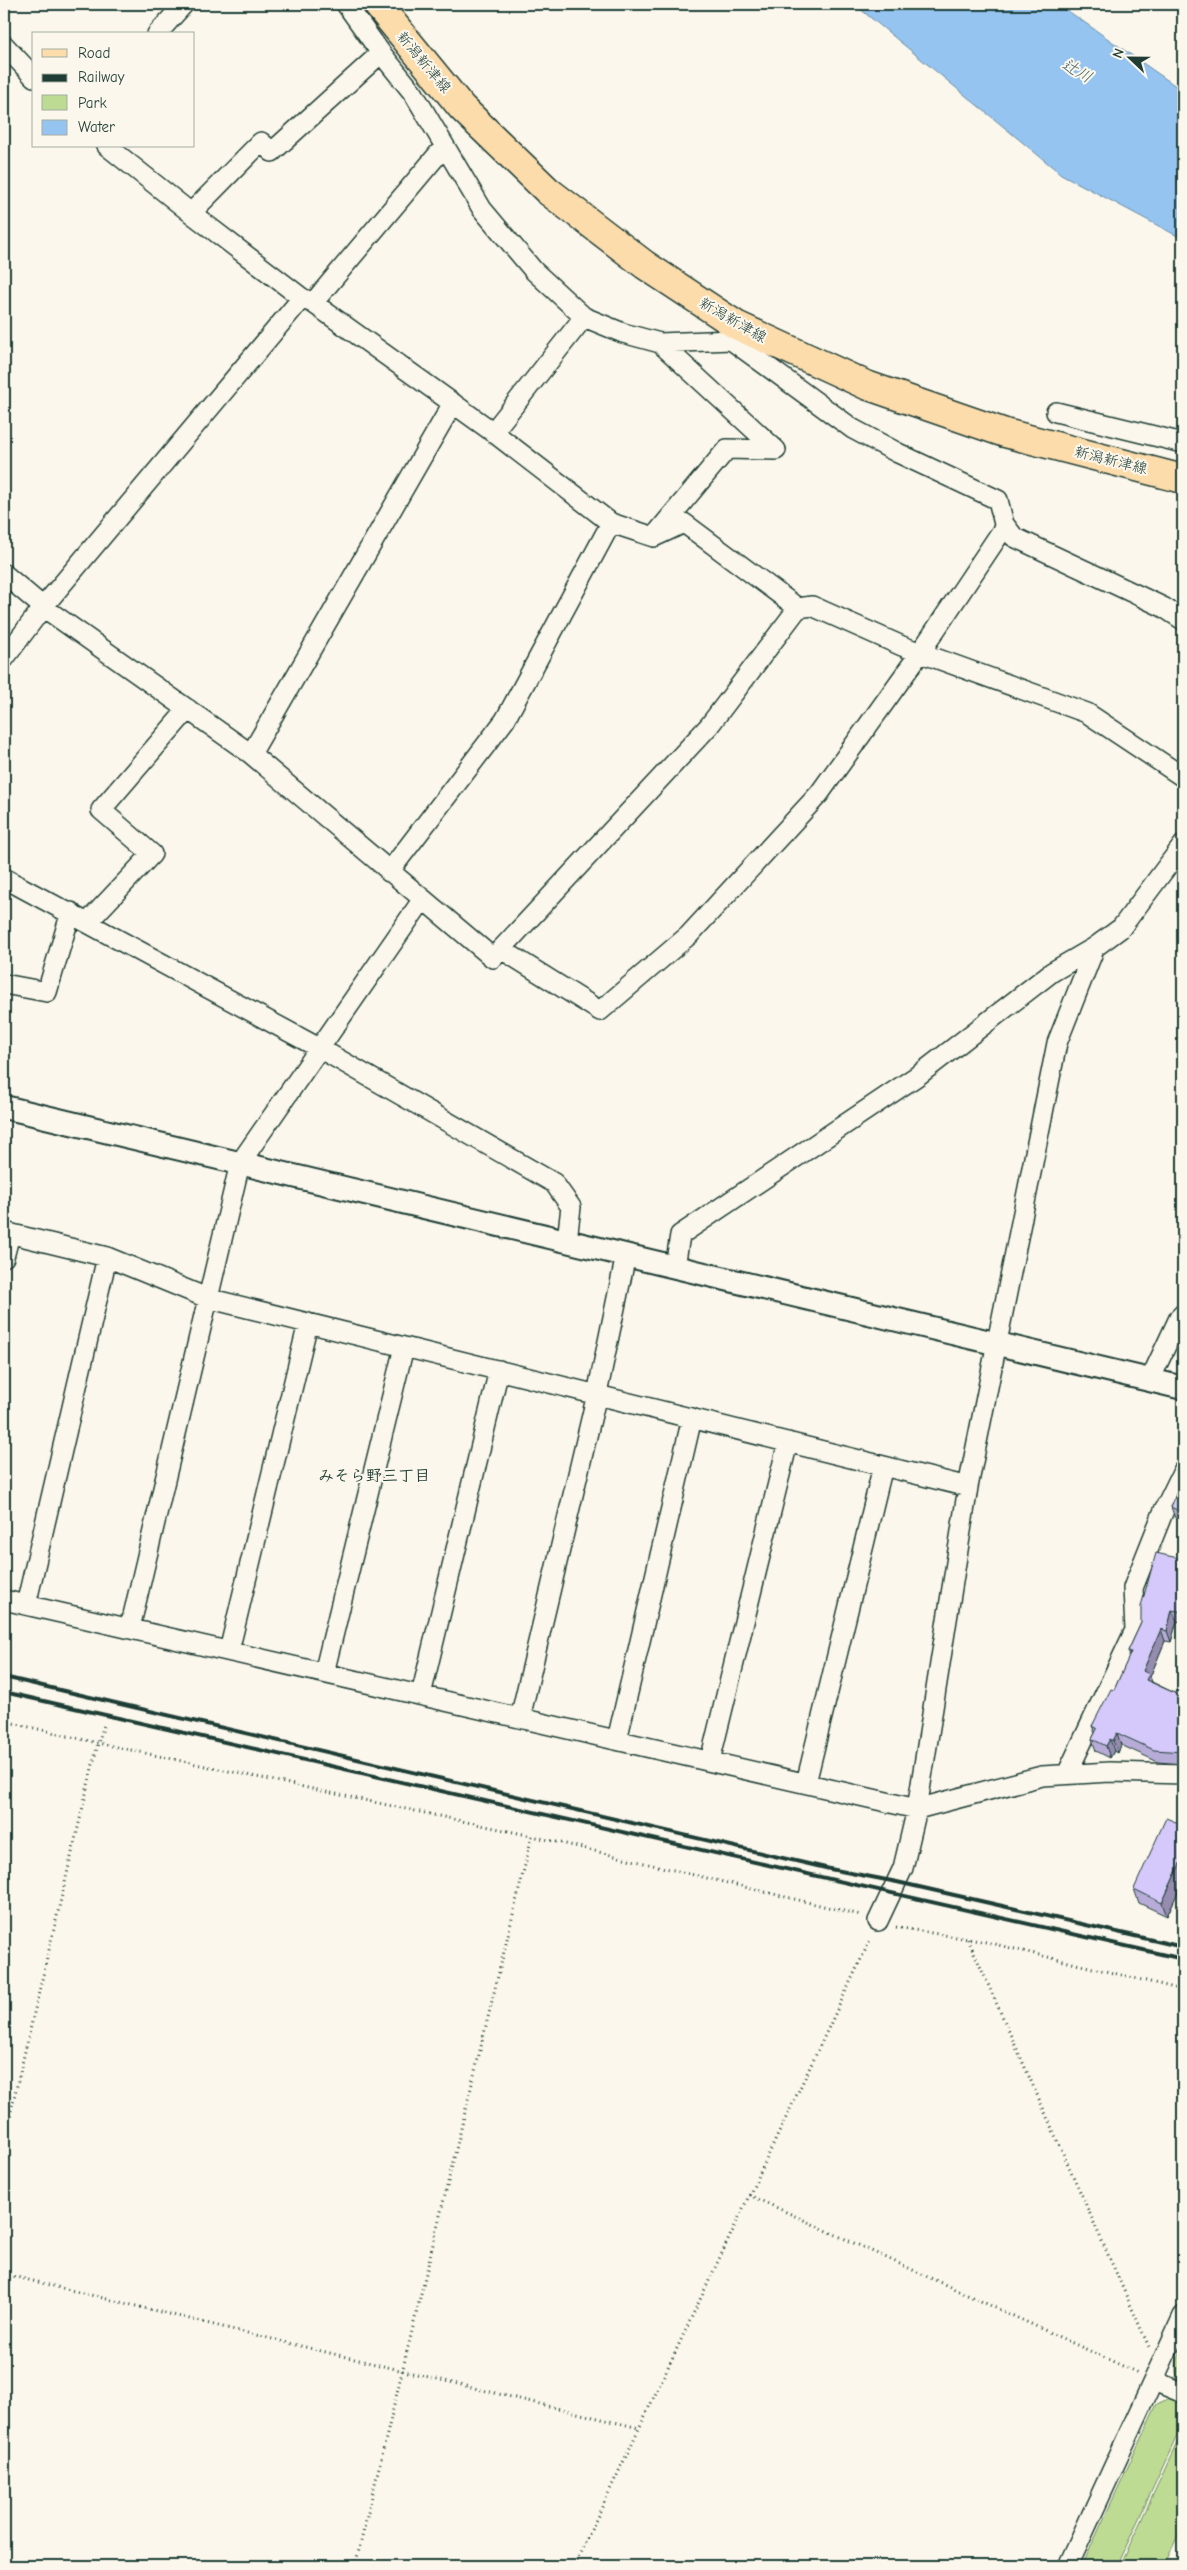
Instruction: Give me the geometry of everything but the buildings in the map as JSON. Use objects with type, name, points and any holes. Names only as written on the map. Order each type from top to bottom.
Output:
[{"type":"main road","name":"新潟新津線","points":[[377,4],[462,108],[548,191],[654,270],[736,325],[866,385],[1005,433],[1183,478]]},
{"type":"street","points":[[159,32],[184,4]]},
{"type":"street","points":[[346,4],[381,53],[414,94],[444,148],[482,209],[534,271],[584,316],[623,334],[660,343],[731,340],[783,348]]},
{"type":"street","points":[[6,53],[32,75]]},
{"type":"street","points":[[190,214],[261,142],[272,152],[381,53]]},
{"type":"street","points":[[109,148],[190,214],[453,403],[610,523],[654,537],[684,523],[798,608],[812,606],[920,653],[1087,713],[1183,777]]},
{"type":"street","points":[[4,659],[43,607],[308,300],[444,148]]},
{"type":"street","points":[[492,432],[584,316]]},
{"type":"street","points":[[731,340],[852,429],[998,500],[1005,526],[1014,537],[1163,608],[1183,620]]},
{"type":"street","points":[[654,537],[727,449],[776,450],[660,343]]},
{"type":"street","points":[[251,754],[453,403]]},
{"type":"street","points":[[1056,412],[1183,443]]},
{"type":"street","points":[[389,872],[505,720],[610,523]]},
{"type":"street","points":[[502,949],[600,1011],[689,935],[819,794],[920,653],[1005,526]]},
{"type":"street","points":[[4,574],[43,607],[251,754],[493,958],[709,726],[798,608]]},
{"type":"street","points":[[88,922],[152,854],[101,810],[188,709]]},
{"type":"street","points":[[675,1267],[680,1235],[920,1074],[1052,972],[1095,947],[1121,928],[1183,845]]},
{"type":"street","points":[[4,878],[71,912],[319,1048],[554,1184],[571,1207],[567,1240]]},
{"type":"street","points":[[130,1628],[240,1163],[423,899]]},
{"type":"street","points":[[4,984],[47,992],[71,912]]},
{"type":"street","points":[[878,1921],[903,1868],[917,1809],[968,1487],[1057,1042],[1095,947]]},
{"type":"street","points":[[4,1107],[1183,1388]]},
{"type":"street","points":[[4,1257],[7,1233],[107,1257],[207,1298],[968,1487]]},
{"type":"street","points":[[520,1718],[597,1394],[626,1255]]},
{"type":"street","points":[[26,1605],[107,1257]]},
{"type":"street","points":[[1150,1380],[1178,1318],[1183,1314]]},
{"type":"street","points":[[229,1651],[308,1323]]},
{"type":"street","points":[[324,1673],[404,1346]]},
{"type":"street","points":[[421,1695],[499,1370]]},
{"type":"street","points":[[617,1740],[692,1418]]},
{"type":"street","points":[[710,1761],[788,1442]]},
{"type":"street","points":[[806,1783],[883,1466]]},
{"type":"street","points":[[1067,1774],[1135,1630],[1133,1588],[1164,1510],[1183,1470]]},
{"type":"street","points":[[4,1600],[917,1809],[1042,1776],[1110,1772],[1183,1774]]},
{"type":"street","points":[[1068,2566],[1183,2316]]},
{"type":"street","points":[[1154,2381],[1183,2393]]},
{"type":"path","points":[[4,1721],[532,1836],[858,1913],[892,1926],[968,1939],[1098,1968],[1183,1990]]},
{"type":"path","points":[[4,2140],[98,1743],[104,1726]]},
{"type":"path","points":[[355,2566],[532,1836]]},
{"type":"path","points":[[574,2566],[878,1921]]},
{"type":"path","points":[[968,1939],[1149,2348],[1161,2363]]},
{"type":"path","points":[[749,2195],[1154,2381]]},
{"type":"path","points":[[4,2274],[639,2428]]},
{"type":"green space","points":[[1183,2346],[1183,2384],[1177,2376],[1176,2366]]},
{"type":"green space","points":[[1172,2397],[1183,2402],[1183,2423],[1117,2566],[1082,2566],[1157,2404]]},
{"type":"green space","points":[[1183,2430],[1183,2524],[1164,2566],[1120,2566]]},
{"type":"water","name":"辻川","points":[[854,4],[1058,4],[1183,91],[1183,239],[1061,174]]},
{"type":"railway","points":[[4,1677],[830,1869],[897,1882],[1183,1947]]},
{"type":"railway","points":[[4,1692],[1183,1959]]},
{"type":"district","name":"みそら野三丁目","points":[[374,1476]]}]
